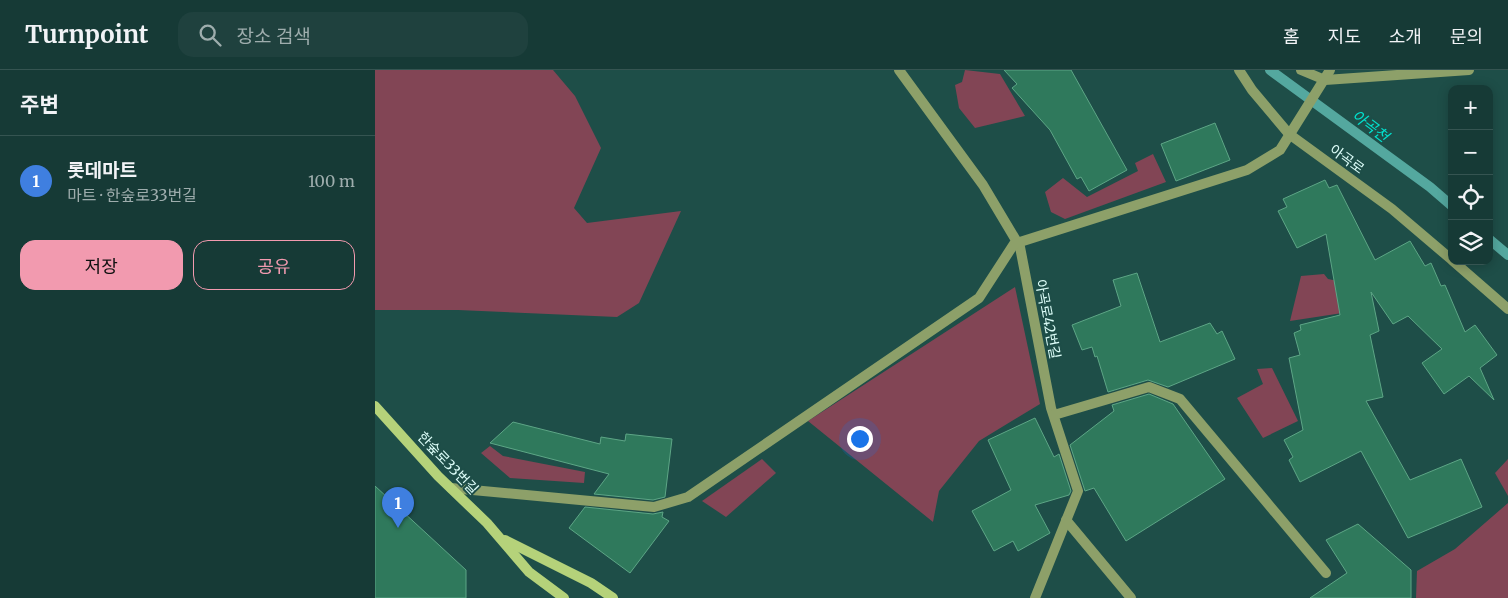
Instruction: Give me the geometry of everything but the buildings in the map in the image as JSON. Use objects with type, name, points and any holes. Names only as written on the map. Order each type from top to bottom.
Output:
[{"type":"street","name":"아곡로42번길","points":[[899,70],[983,185],[1020,247],[1054,415],[1078,491],[1035,598]]},
{"type":"street","name":"아곡로","points":[[1239,70],[1252,90],[1289,134],[1392,209],[1448,258]]},
{"type":"street","points":[[1301,70],[1325,80],[1469,70]]},
{"type":"street","points":[[451,488],[654,507],[688,497],[979,298],[1013,244],[1247,170],[1280,150],[1330,70]]},
{"type":"street","name":"아곡로","points":[[1457,265],[1508,309]]},
{"type":"street","points":[[1054,415],[1149,387],[1180,399],[1326,573]]},
{"type":"street","name":"한숲로33번길","points":[[375,406],[451,488],[502,539],[529,572],[564,598]]},
{"type":"street","points":[[1066,520],[1131,598]]},
{"type":"street","name":"한숲로33번길","points":[[502,539],[591,583],[613,598]]},
{"type":"shaded area","points":[[375,70],[553,70],[575,96],[601,148],[574,208],[587,223],[681,211],[639,303],[617,317],[458,310],[375,310]]},
{"type":"shaded area","points":[[965,70],[1000,74],[1025,116],[975,128],[959,108],[955,85],[962,82]]},
{"type":"shaded area","points":[[1153,154],[1166,182],[1065,219],[1051,212],[1045,192],[1063,178],[1087,197],[1138,171],[1135,163]]},
{"type":"shaded area","points":[[1324,274],[1328,279],[1338,281],[1349,312],[1290,321],[1301,276]]},
{"type":"shaded area","points":[[1015,287],[1040,404],[979,441],[939,491],[933,522],[808,421]]},
{"type":"shaded area","points":[[1272,368],[1298,421],[1263,438],[1237,398],[1263,384],[1257,369]]},
{"type":"shaded area","points":[[490,446],[503,456],[585,472],[584,483],[510,478],[481,453]]},
{"type":"shaded area","points":[[762,459],[776,473],[726,517],[702,501]]},
{"type":"shaded area","points":[[1508,459],[1508,496],[1495,473]]},
{"type":"shaded area","points":[[1508,503],[1508,598],[1416,598],[1417,571],[1455,549]]},
{"type":"waterway","name":"아곡천","points":[[1270,70],[1430,187],[1448,203]]},
{"type":"waterway","name":"아곡천","points":[[1493,242],[1508,255]]},
{"type":"place","name":"롯데마트","points":[[398,528]]}]
